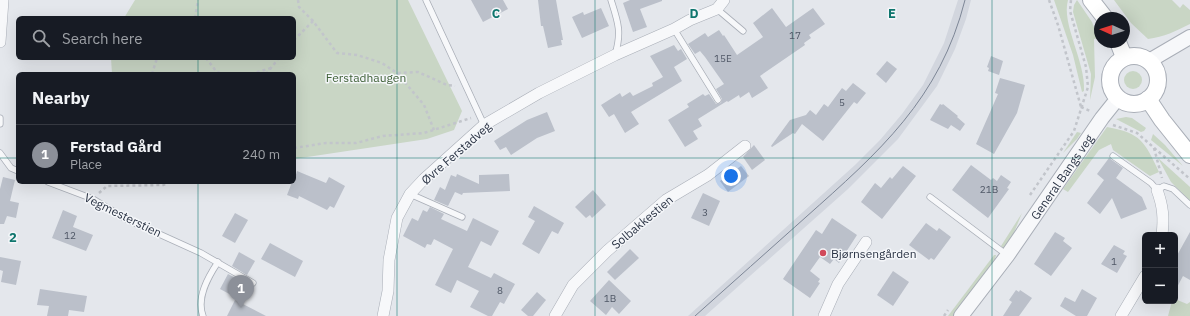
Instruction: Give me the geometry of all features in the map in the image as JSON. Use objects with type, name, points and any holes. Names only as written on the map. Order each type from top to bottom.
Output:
[{"type":"main road","points":[[1092,0],[1100,12]]},
{"type":"main road","points":[[1120,48],[1124,57]]},
{"type":"main road","points":[[1132,55],[1149,61],[1156,72],[1157,84],[1154,93],[1148,99],[1133,104],[1118,98],[1113,92],[1110,76],[1117,62],[1124,57],[1132,55]]},
{"type":"main road","points":[[1148,99],[1166,126],[1190,155]]},
{"type":"street","points":[[0,42],[3,0]]},
{"type":"street","name":"Øvre Ferstadveg","points":[[383,316],[388,291],[389,260],[397,218],[410,194],[484,125],[539,93],[615,55],[674,29],[720,5]]},
{"type":"street","points":[[1149,61],[1190,37]]},
{"type":"street","name":"General Bangs veg","points":[[961,316],[1007,256],[1102,118],[1118,98]]},
{"type":"street","name":"Solbakkestien","points":[[555,316],[573,285],[607,251],[666,200],[708,175],[745,146]]},
{"type":"street","points":[[1161,188],[1164,219],[1162,232]]},
{"type":"street","points":[[824,316],[838,284],[866,242]]},
{"type":"street","points":[[1122,316],[1142,281]]},
{"type":"lane","points":[[426,0],[484,125]]},
{"type":"lane","points":[[611,0],[620,34],[615,55]]},
{"type":"lane","name":"Øvre Ferstadveg","points":[[720,5],[742,31]]},
{"type":"lane","points":[[674,29],[718,100]]},
{"type":"lane","points":[[0,118],[0,124]]},
{"type":"lane","points":[[0,153],[11,168],[16,170]]},
{"type":"lane","points":[[1112,156],[1151,183],[1161,188],[1173,189],[1190,205]]},
{"type":"lane","name":"Vegmesterstien","points":[[54,184],[93,198],[126,219],[179,242],[218,262],[253,283]]},
{"type":"lane","points":[[410,194],[462,217]]},
{"type":"lane","points":[[930,197],[1007,256]]},
{"type":"lane","points":[[203,316],[200,308],[202,294],[210,275],[218,262]]},
{"type":"path","points":[[195,16],[198,0]]},
{"type":"path","points":[[298,0],[299,7],[313,21],[337,53],[357,55],[382,63],[397,73],[424,105],[434,130]]},
{"type":"path","points":[[1048,0],[1058,25],[1081,108]]},
{"type":"path","points":[[1026,202],[1074,131],[1088,87],[1086,67],[1070,11],[1072,0]]},
{"type":"path","points":[[296,38],[313,21]]},
{"type":"path","points":[[153,72],[157,60]]},
{"type":"path","points":[[208,60],[218,72]]},
{"type":"path","points":[[268,72],[277,60]]},
{"type":"path","points":[[258,72],[271,68]]},
{"type":"path","points":[[397,73],[418,72],[447,85],[466,87]]},
{"type":"path","points":[[1081,108],[1089,111]]},
{"type":"path","points":[[296,148],[326,143],[356,143],[383,136],[434,130],[470,118],[484,125]]},
{"type":"path","points":[[1111,124],[1137,133],[1190,179]]},
{"type":"path","points":[[1154,148],[1161,188]]},
{"type":"path","points":[[93,198],[107,186],[165,184]]},
{"type":"path","points":[[944,316],[953,303]]},
{"type":"shaded area","points":[[958,0],[971,0],[955,49],[937,86],[898,139],[848,189],[705,316],[688,316],[855,165],[880,140],[902,114],[923,85],[944,43]]},
{"type":"green space","name":"Ferstadhaugen","points":[[135,0],[408,0],[462,111],[454,130],[427,139],[296,159],[296,72],[112,72],[111,60],[296,60],[296,16],[125,16]]},
{"type":"green space","points":[[1054,0],[1068,0],[1068,20],[1084,80],[1084,91],[1082,92],[1073,55]]},
{"type":"green space","points":[[1077,0],[1094,27],[1095,77],[1090,100],[1091,74],[1073,12],[1074,5]]},
{"type":"green space","points":[[1114,0],[1172,0],[1180,8],[1183,4],[1190,10],[1190,24],[1165,35],[1148,39],[1130,22],[1130,12],[1123,12]]},
{"type":"green space","points":[[1129,71],[1137,71],[1142,76],[1140,87],[1137,89],[1129,89],[1124,84],[1124,76]]},
{"type":"green space","points":[[1126,117],[1132,118],[1146,128],[1141,132],[1116,119]]},
{"type":"green space","points":[[1107,127],[1128,132],[1140,140],[1150,153],[1159,172],[1150,176],[1113,150],[1111,144],[1099,150],[1068,192],[1063,189]]},
{"type":"green space","points":[[1077,132],[1081,133],[1063,153]]},
{"type":"green space","points":[[1153,134],[1165,145],[1183,166],[1151,140]]},
{"type":"green space","points":[[1158,158],[1190,187],[1190,201],[1171,182]]},
{"type":"green space","points":[[1022,213],[1013,235],[1004,249],[1001,246]]},
{"type":"green space","points":[[994,255],[996,255],[995,259],[953,316],[948,316]]},
{"type":"green space","points":[[1178,300],[1187,304],[1190,302],[1190,316],[1168,316],[1171,304],[1178,304]]},
{"type":"building","points":[[471,0],[503,0],[508,9],[483,22]]},
{"type":"building","points":[[538,0],[556,0],[563,40],[561,40],[562,45],[548,48],[543,26],[541,26]]},
{"type":"building","points":[[630,0],[662,0],[640,9],[647,27],[633,32],[623,3]]},
{"type":"building","points":[[601,8],[609,26],[582,38],[572,17],[583,12],[584,15]]},
{"type":"building","points":[[772,8],[786,27],[813,8],[825,24],[809,35],[811,38],[804,43],[805,45],[760,76],[768,88],[752,98],[749,92],[740,98],[739,95],[698,119],[702,126],[693,131],[698,139],[685,147],[668,120],[689,107],[687,104],[703,94],[705,96],[709,94],[716,104],[721,103],[722,99],[716,89],[724,84],[700,51],[695,54],[688,44],[705,33],[708,37],[719,30],[737,55],[763,37],[753,23]]},
{"type":"building","points":[[674,45],[678,51],[681,49],[687,59],[674,67],[682,81],[631,112],[639,124],[625,133],[614,114],[609,117],[601,105],[620,93],[622,97],[630,92],[633,96],[653,86],[652,83],[663,77],[650,56]]},
{"type":"building","points":[[991,56],[1003,61],[999,75],[988,71],[989,68],[987,67]]},
{"type":"building","points":[[887,61],[897,69],[886,83],[876,74]]},
{"type":"building","points":[[1000,78],[1025,85],[1017,113],[994,154],[976,144],[998,94],[995,93]]},
{"type":"building","points":[[853,83],[866,93],[857,104],[854,102],[823,141],[802,124],[795,134],[793,133],[772,147],[771,146],[790,120],[806,115],[810,110],[816,115],[824,104],[828,107],[842,88],[846,91]]},
{"type":"building","points":[[940,104],[943,104],[958,116],[957,117],[965,124],[960,131],[951,125],[948,129],[930,120]]},
{"type":"building","points":[[547,112],[555,131],[537,138],[511,155],[506,147],[500,150],[494,141],[527,120]]},
{"type":"building","points":[[754,145],[765,160],[752,170],[743,157]]},
{"type":"building","points":[[1109,158],[1123,168],[1116,178],[1142,197],[1147,209],[1121,219],[1112,198],[1100,214],[1087,203],[1104,180],[1097,174]]},
{"type":"building","points":[[971,165],[991,180],[993,178],[997,181],[1001,175],[1011,182],[1007,188],[1009,189],[988,218],[952,190]]},
{"type":"building","points":[[741,166],[749,176],[728,192],[720,181]]},
{"type":"building","points":[[903,166],[916,176],[882,219],[861,202],[875,183],[881,188],[890,177],[892,179]]},
{"type":"building","points":[[297,171],[326,183],[329,177],[345,186],[334,208],[330,206],[327,210],[299,196],[298,199],[287,195],[291,184],[296,184]]},
{"type":"building","points":[[457,174],[479,184],[479,175],[509,174],[510,191],[463,193],[462,195],[455,192],[448,206],[434,200],[440,187],[445,190],[451,175],[456,177]]},
{"type":"building","points":[[3,177],[15,180],[10,201],[19,203],[16,218],[7,216],[4,224],[0,224],[0,189]]},
{"type":"building","points":[[593,190],[606,205],[592,218],[590,215],[586,218],[575,207]]},
{"type":"building","points":[[703,193],[720,201],[709,226],[691,218]]},
{"type":"building","points":[[534,206],[564,223],[558,234],[552,231],[539,254],[522,244],[535,221],[528,217]]},
{"type":"building","points":[[430,207],[444,214],[441,219],[467,231],[473,218],[499,231],[491,246],[481,241],[468,267],[491,278],[494,273],[515,284],[504,304],[500,302],[492,316],[488,316],[470,307],[479,291],[457,280],[451,293],[435,285],[453,249],[434,239],[431,245],[427,244],[425,248],[403,236],[412,218],[418,221],[423,210],[427,212]]},
{"type":"building","points":[[63,210],[77,216],[73,227],[93,235],[86,251],[52,238]]},
{"type":"building","points":[[235,213],[248,220],[235,243],[222,236]]},
{"type":"building","name":"Bjørnsengården","points":[[832,218],[857,235],[839,263],[834,259],[830,264],[820,257],[810,271],[820,279],[818,282],[820,283],[810,298],[783,279],[816,230],[822,234]]},
{"type":"building","points":[[926,223],[937,231],[939,228],[951,237],[934,260],[931,258],[929,260],[909,245]]},
{"type":"building","points":[[1055,232],[1065,238],[1063,241],[1072,248],[1051,276],[1034,264]]},
{"type":"building","points":[[1190,232],[1190,280],[1183,276],[1178,285],[1178,268],[1178,254]]},
{"type":"building","points":[[270,243],[303,261],[295,277],[261,259]]},
{"type":"building","points":[[1114,245],[1125,251],[1123,254],[1127,256],[1117,273],[1101,264]]},
{"type":"building","points":[[630,249],[639,258],[615,280],[607,272]]},
{"type":"building","points":[[239,252],[255,261],[247,275],[232,266]]},
{"type":"building","points":[[0,257],[21,261],[16,285],[1,282],[3,271],[0,270]]},
{"type":"building","points":[[893,271],[909,282],[893,306],[877,295]]},
{"type":"building","points":[[228,274],[243,282],[235,297],[220,289]]},
{"type":"building","points":[[609,280],[631,301],[619,314],[612,307],[606,315],[590,301]]},
{"type":"building","points":[[40,289],[87,296],[84,312],[69,310],[68,316],[47,316],[49,306],[37,305]]},
{"type":"building","points":[[1082,289],[1097,298],[1087,316],[1076,316],[1060,306],[1065,297],[1075,302]]},
{"type":"building","points":[[1016,290],[1019,292],[1020,290],[1032,298],[1019,316],[1003,316],[1012,302],[1009,300]]},
{"type":"building","points":[[537,292],[546,300],[533,316],[528,316],[521,310]]},
{"type":"building","points":[[235,300],[266,316],[227,316]]},
{"type":"tram line","points":[[695,316],[858,170],[904,121],[923,95],[940,67],[954,35],[965,0]]},
{"type":"place","name":"Bjørnsengården","points":[[823,253]]},
{"type":"place","name":"Ferstad Gård","points":[[241,308]]}]
